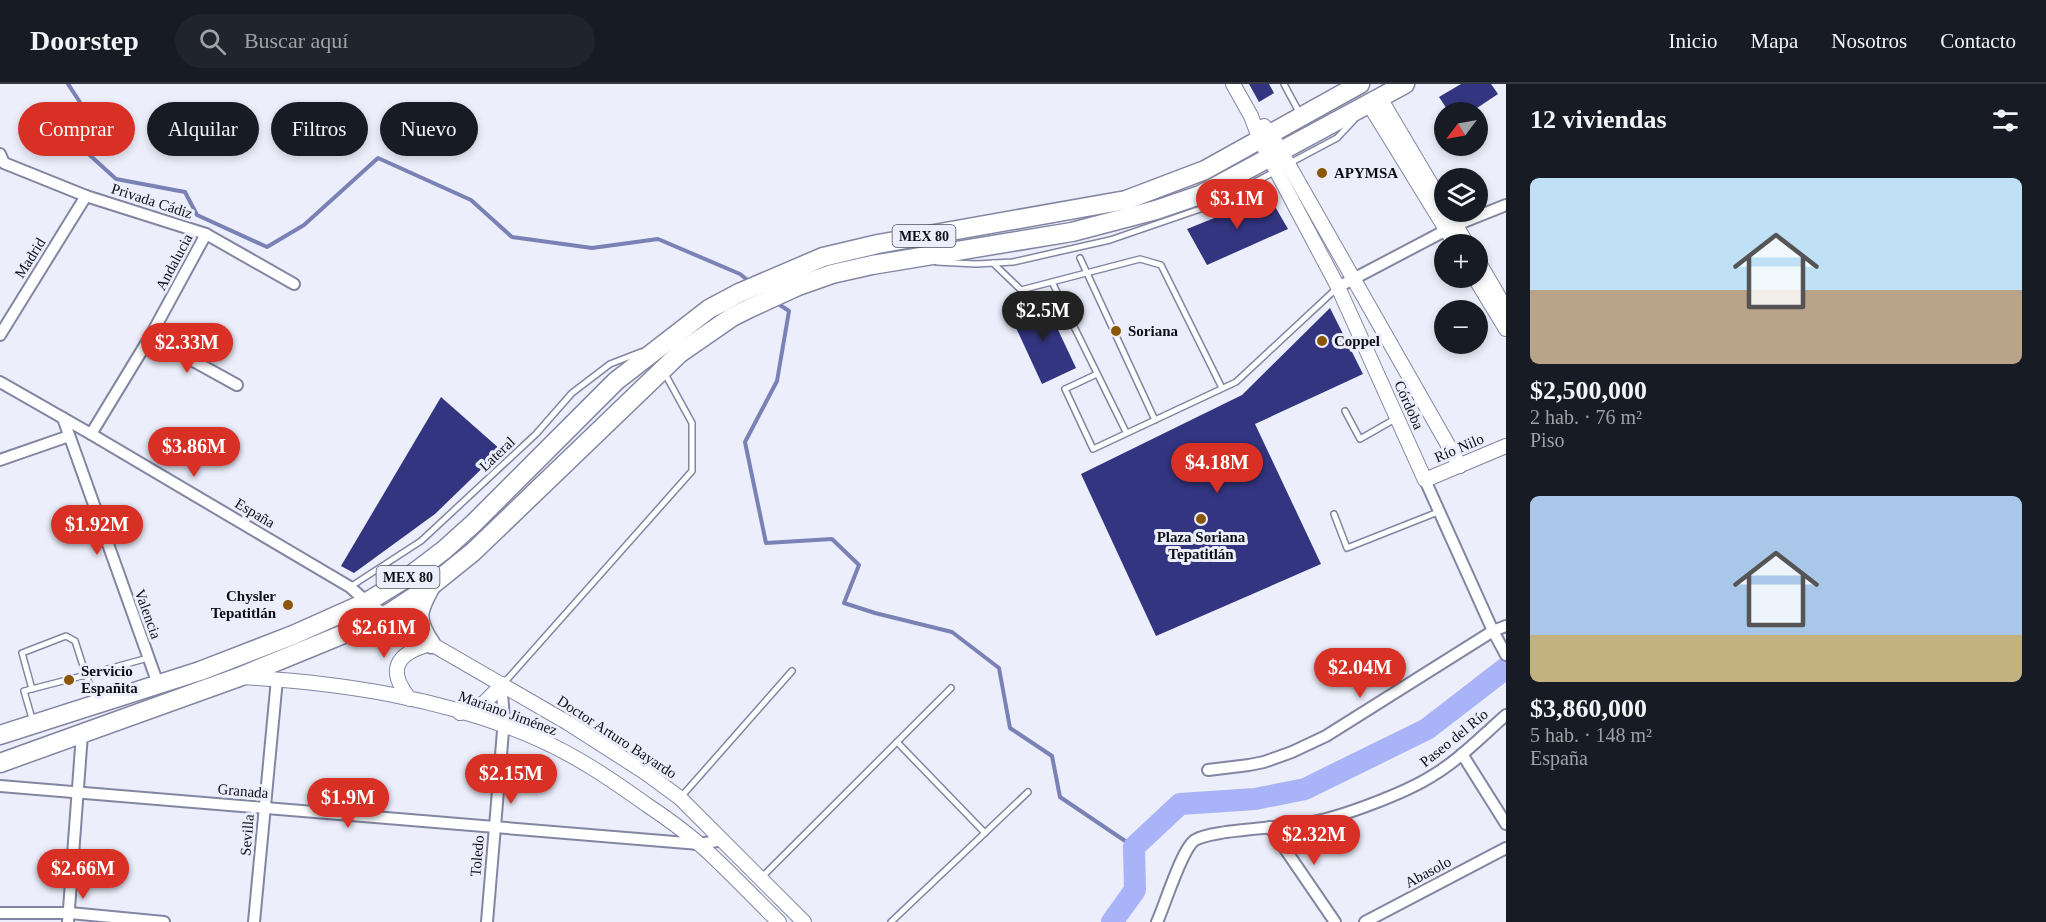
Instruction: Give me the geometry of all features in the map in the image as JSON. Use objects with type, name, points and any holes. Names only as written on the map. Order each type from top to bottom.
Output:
[{"type":"main road","name":"MEX 80","points":[[3,762],[239,677],[383,616],[432,585],[473,552],[680,353],[823,257],[878,244],[1126,200],[1204,170],[1360,84]]},
{"type":"main road","name":"MEX 80","points":[[0,735],[200,671],[293,635],[367,602],[411,575],[444,550],[616,381],[709,309],[739,293],[792,279],[1072,232],[1156,210],[1200,195],[1279,161],[1405,84]]},
{"type":"main road","points":[[431,644],[418,620],[421,604],[432,585]]},
{"type":"main road","points":[[3,762],[81,718],[96,704]]},
{"type":"street","name":"Córdoba","points":[[1233,84],[1279,161],[1438,512],[1506,655]]},
{"type":"street","points":[[1374,101],[1434,191]]},
{"type":"street","points":[[1374,101],[1451,228],[1457,234]]},
{"type":"street","name":"Córdoba","points":[[1279,161],[1354,279],[1460,466]]},
{"type":"street","name":"Privada Cádiz","points":[[1,162],[86,196],[206,234],[294,284]]},
{"type":"street","name":"Madrid","points":[[0,335],[86,196]]},
{"type":"street","points":[[1338,287],[1451,228],[1506,205]]},
{"type":"street","points":[[1450,222],[1452,234]]},
{"type":"street","name":"Andalucia","points":[[92,434],[150,337],[206,234]]},
{"type":"street","points":[[1488,278],[1506,309]]},
{"type":"street","points":[[1481,288],[1506,329]]},
{"type":"street","points":[[150,337],[237,385]]},
{"type":"street","name":"España","points":[[0,382],[350,587],[367,602]]},
{"type":"street","name":"Valencia","points":[[63,418],[158,684]]},
{"type":"street","points":[[0,460],[69,436]]},
{"type":"street","name":"Río Nilo","points":[[1425,480],[1506,446]]},
{"type":"street","name":"Doctor Arturo Bayardo","points":[[367,602],[383,616],[606,746],[680,798],[804,922]]},
{"type":"street","points":[[1208,770],[1249,765],[1292,752],[1346,724],[1495,636],[1506,626]]},
{"type":"street","points":[[410,699],[398,682],[398,665],[408,652],[431,644]]},
{"type":"street","name":"Mariano Jiménez","points":[[239,677],[352,688],[410,699],[537,738],[593,769],[669,820],[699,844],[779,922]]},
{"type":"street","name":"Sevilla","points":[[254,922],[277,680]]},
{"type":"street","points":[[460,713],[484,703],[503,684]]},
{"type":"street","name":"Toledo","points":[[487,922],[504,726],[501,693],[503,684]]},
{"type":"street","name":"Paseo del Río","points":[[1157,922],[1185,851],[1194,840],[1209,835],[1314,822],[1354,809],[1432,776],[1462,754],[1506,715]]},
{"type":"street","points":[[69,918],[82,734]]},
{"type":"street","points":[[1462,754],[1506,824]]},
{"type":"street","name":"Granada","points":[[0,786],[699,844],[723,840]]},
{"type":"street","points":[[1270,827],[1335,922]]},
{"type":"street","name":"Abasolo","points":[[1365,922],[1506,848]]},
{"type":"street","points":[[0,913],[164,922]]},
{"type":"lane","points":[[1284,84],[1301,117]]},
{"type":"lane","points":[[903,260],[1013,262],[1099,242],[1212,205],[1279,161]]},
{"type":"lane","points":[[1159,224],[1200,195]]},
{"type":"lane","points":[[1080,258],[1155,420]]},
{"type":"lane","points":[[993,263],[1021,290],[1140,259],[1161,265],[1222,388]]},
{"type":"lane","points":[[1052,282],[1126,432]]},
{"type":"lane","points":[[1097,374],[1065,389],[1093,449],[1236,382],[1338,287]]},
{"type":"lane","name":"Lateral","points":[[350,587],[421,541],[536,434],[572,393],[610,364],[662,344]]},
{"type":"lane","points":[[503,684],[692,471],[693,423],[663,370]]},
{"type":"lane","points":[[1345,411],[1360,439],[1396,418]]},
{"type":"lane","points":[[1334,514],[1347,548],[1438,512]]},
{"type":"lane","points":[[32,689],[22,653],[66,636],[75,641],[96,704]]},
{"type":"lane","points":[[34,724],[24,691],[148,658]]},
{"type":"lane","points":[[680,798],[792,671]]},
{"type":"lane","points":[[761,878],[951,688]]},
{"type":"lane","points":[[897,742],[985,833]]},
{"type":"lane","points":[[891,922],[1028,792]]},
{"type":"building","points":[[1249,84],[1269,84],[1274,93],[1259,102]]},
{"type":"building","points":[[1461,84],[1491,84],[1498,94],[1486,102],[1442,102],[1439,97]]},
{"type":"building","points":[[1269,196],[1288,229],[1207,265],[1187,229]]},
{"type":"building","points":[[1044,300],[1076,368],[1042,384],[1011,317]]},
{"type":"building","name":"Plaza Soriana Tepatitlán","points":[[1330,308],[1363,374],[1255,424],[1321,564],[1156,636],[1081,474],[1242,395]]},
{"type":"building","points":[[441,397],[501,450],[435,514],[354,573],[341,566]]},
{"type":"waterway","points":[[68,84],[87,113],[83,149],[116,179],[185,192],[197,215],[267,247],[304,225],[378,158],[471,200],[512,237],[592,248],[658,239],[740,274],[750,282]]},
{"type":"waterway","points":[[777,303],[789,311],[777,381],[745,442],[766,543],[832,539],[859,565],[844,603],[952,632],[999,668],[1010,728],[1052,756],[1060,797],[1134,847]]},
{"type":"waterway","points":[[1112,922],[1135,890],[1134,847],[1180,804],[1255,799],[1305,789],[1427,729],[1506,668]]},
{"type":"place","name":"APYMSA","points":[[1322,173]]},
{"type":"place","name":"Soriana","points":[[1116,331]]},
{"type":"place","name":"Coppel","points":[[1322,341]]},
{"type":"place","name":"Plaza Soriana Tepatitlán","points":[[1201,519]]},
{"type":"place","name":"Chysler Tepatitlán","points":[[288,605]]},
{"type":"place","name":"Servicio Españita","points":[[69,680]]}]
